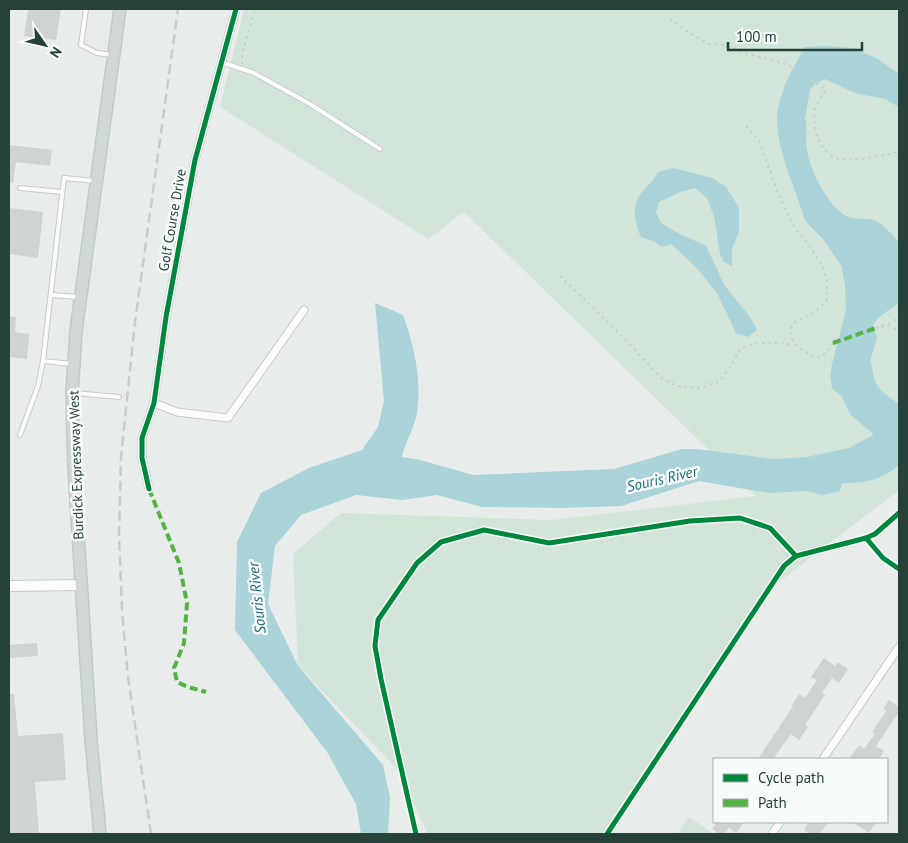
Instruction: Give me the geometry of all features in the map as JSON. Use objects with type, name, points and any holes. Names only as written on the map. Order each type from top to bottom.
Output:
[{"type":"main road","name":"Burdick Expressway West","points":[[100,834],[93,771],[81,585],[74,468],[72,393],[81,298],[120,9]]},
{"type":"street","name":"Golf Course Drive","points":[[149,489],[142,458],[142,438],[154,403],[166,317],[195,160],[236,9]]},
{"type":"street","points":[[154,403],[177,412],[228,418],[304,310]]},
{"type":"street","points":[[9,586],[81,585]]},
{"type":"street","points":[[823,758],[899,646]]},
{"type":"street","points":[[772,834],[779,823]]},
{"type":"lane","points":[[86,9],[81,45],[97,53],[114,55]]},
{"type":"lane","points":[[221,62],[254,73],[310,104],[380,149]]},
{"type":"lane","points":[[20,435],[38,386],[43,361],[64,178],[97,181]]},
{"type":"lane","points":[[20,188],[62,192]]},
{"type":"lane","points":[[51,295],[81,298]]},
{"type":"lane","points":[[43,361],[74,364]]},
{"type":"lane","points":[[72,393],[119,397]]},
{"type":"path","points":[[242,69],[243,51],[255,9]]},
{"type":"path","points":[[670,19],[690,34],[709,44],[727,45],[745,53],[789,65],[826,90],[815,108],[814,126],[820,144],[827,152],[840,159],[899,152]]},
{"type":"path","points":[[746,126],[759,141],[780,198],[794,227],[822,265],[827,282],[827,300],[816,312],[793,324],[790,334],[795,345]]},
{"type":"path","points":[[560,276],[620,334],[661,378],[677,386],[698,388],[719,382],[730,368],[741,348],[757,342],[780,342],[795,345],[817,358],[826,353],[833,343]]},
{"type":"path","points":[[899,316],[891,323],[876,328],[887,326],[899,330]]},
{"type":"green space","points":[[244,9],[899,9],[899,490],[771,588],[607,834],[428,834],[398,770],[298,666],[293,554],[341,513],[552,520],[756,496],[464,212],[428,239],[220,107]]},
{"type":"green space","points":[[689,817],[714,834],[677,834]]},
{"type":"water","points":[[804,47],[853,48],[878,59],[899,74],[899,107],[885,99],[855,93],[825,79],[817,83],[817,81],[810,90],[805,119],[806,147],[809,158],[820,186],[832,204],[846,216],[878,222],[899,242],[899,303],[878,318],[873,325],[877,338],[870,361],[877,386],[899,404],[899,465],[873,480],[858,483],[842,483],[840,491],[822,495],[807,491],[769,493],[699,481],[621,506],[563,508],[482,507],[437,495],[403,500],[356,495],[301,515],[275,546],[268,604],[298,666],[383,765],[390,797],[388,834],[361,834],[356,804],[327,752],[235,630],[237,542],[261,493],[309,468],[362,450],[378,427],[384,401],[375,303],[403,315],[411,338],[416,363],[418,375],[417,412],[402,457],[420,460],[473,475],[614,469],[682,449],[697,449],[774,459],[807,457],[849,448],[875,434],[866,417],[832,388],[830,376],[832,364],[846,310],[842,267],[823,239],[804,218],[783,156],[778,131],[778,107],[788,77]]},
{"type":"water","points":[[673,168],[712,178],[726,187],[739,208],[739,232],[732,249],[732,266],[724,262],[720,254],[714,216],[707,198],[695,188],[680,192],[659,202],[656,212],[661,223],[706,246],[725,286],[750,317],[757,330],[748,337],[736,333],[717,293],[696,267],[671,244],[662,247],[655,242],[641,237],[635,213],[639,196],[658,172]]},
{"type":"building","points":[[28,9],[61,9],[56,40],[24,36]]},
{"type":"building","points":[[9,145],[52,150],[50,166],[16,162],[13,183],[9,183]]},
{"type":"building","points":[[9,208],[43,212],[38,258],[9,254]]},
{"type":"building","points":[[9,316],[16,317],[15,332],[29,334],[27,359],[9,357]]},
{"type":"building","points":[[37,643],[38,656],[9,658],[9,645]]},
{"type":"building","points":[[824,658],[835,666],[838,662],[848,669],[839,683],[832,678],[822,693],[825,695],[805,725],[808,727],[799,740],[791,734],[774,758],[759,758],[799,694],[805,698],[817,680],[811,677]]},
{"type":"building","points":[[9,694],[14,694],[18,736],[63,733],[66,780],[35,782],[39,834],[9,834]]},
{"type":"building","points":[[889,700],[899,707],[899,712],[876,746],[884,751],[880,758],[850,758],[859,745],[864,749],[875,734],[872,732],[886,711],[883,709]]},
{"type":"building","points":[[716,823],[743,823],[736,833],[729,828],[724,834],[719,834],[712,829]]},
{"type":"building","points":[[808,823],[827,823],[820,834],[810,834],[804,830]]},
{"type":"building","points":[[854,823],[875,823],[869,833]]},
{"type":"waterway","name":"Souris River","points":[[847,389],[857,410],[878,427],[881,432]]},
{"type":"railway","points":[[151,834],[128,677],[122,610],[119,535],[121,457],[135,322],[178,9]]},
{"type":"marked path","points":[[833,343],[876,328]]},
{"type":"marked path","points":[[149,489],[179,563],[187,603],[184,643],[174,668],[177,682],[206,692]]},
{"type":"cycle path","points":[[149,489],[142,458],[142,438],[154,403],[166,317],[195,160],[236,9]]},
{"type":"cycle path","points":[[899,513],[875,534],[866,538],[883,558],[899,569]]},
{"type":"cycle path","points":[[416,834],[375,646],[378,620],[417,563],[441,542],[484,530],[549,543],[690,521],[740,518],[770,528],[796,556],[866,538]]},
{"type":"cycle path","points":[[607,834],[784,566],[796,556]]}]
